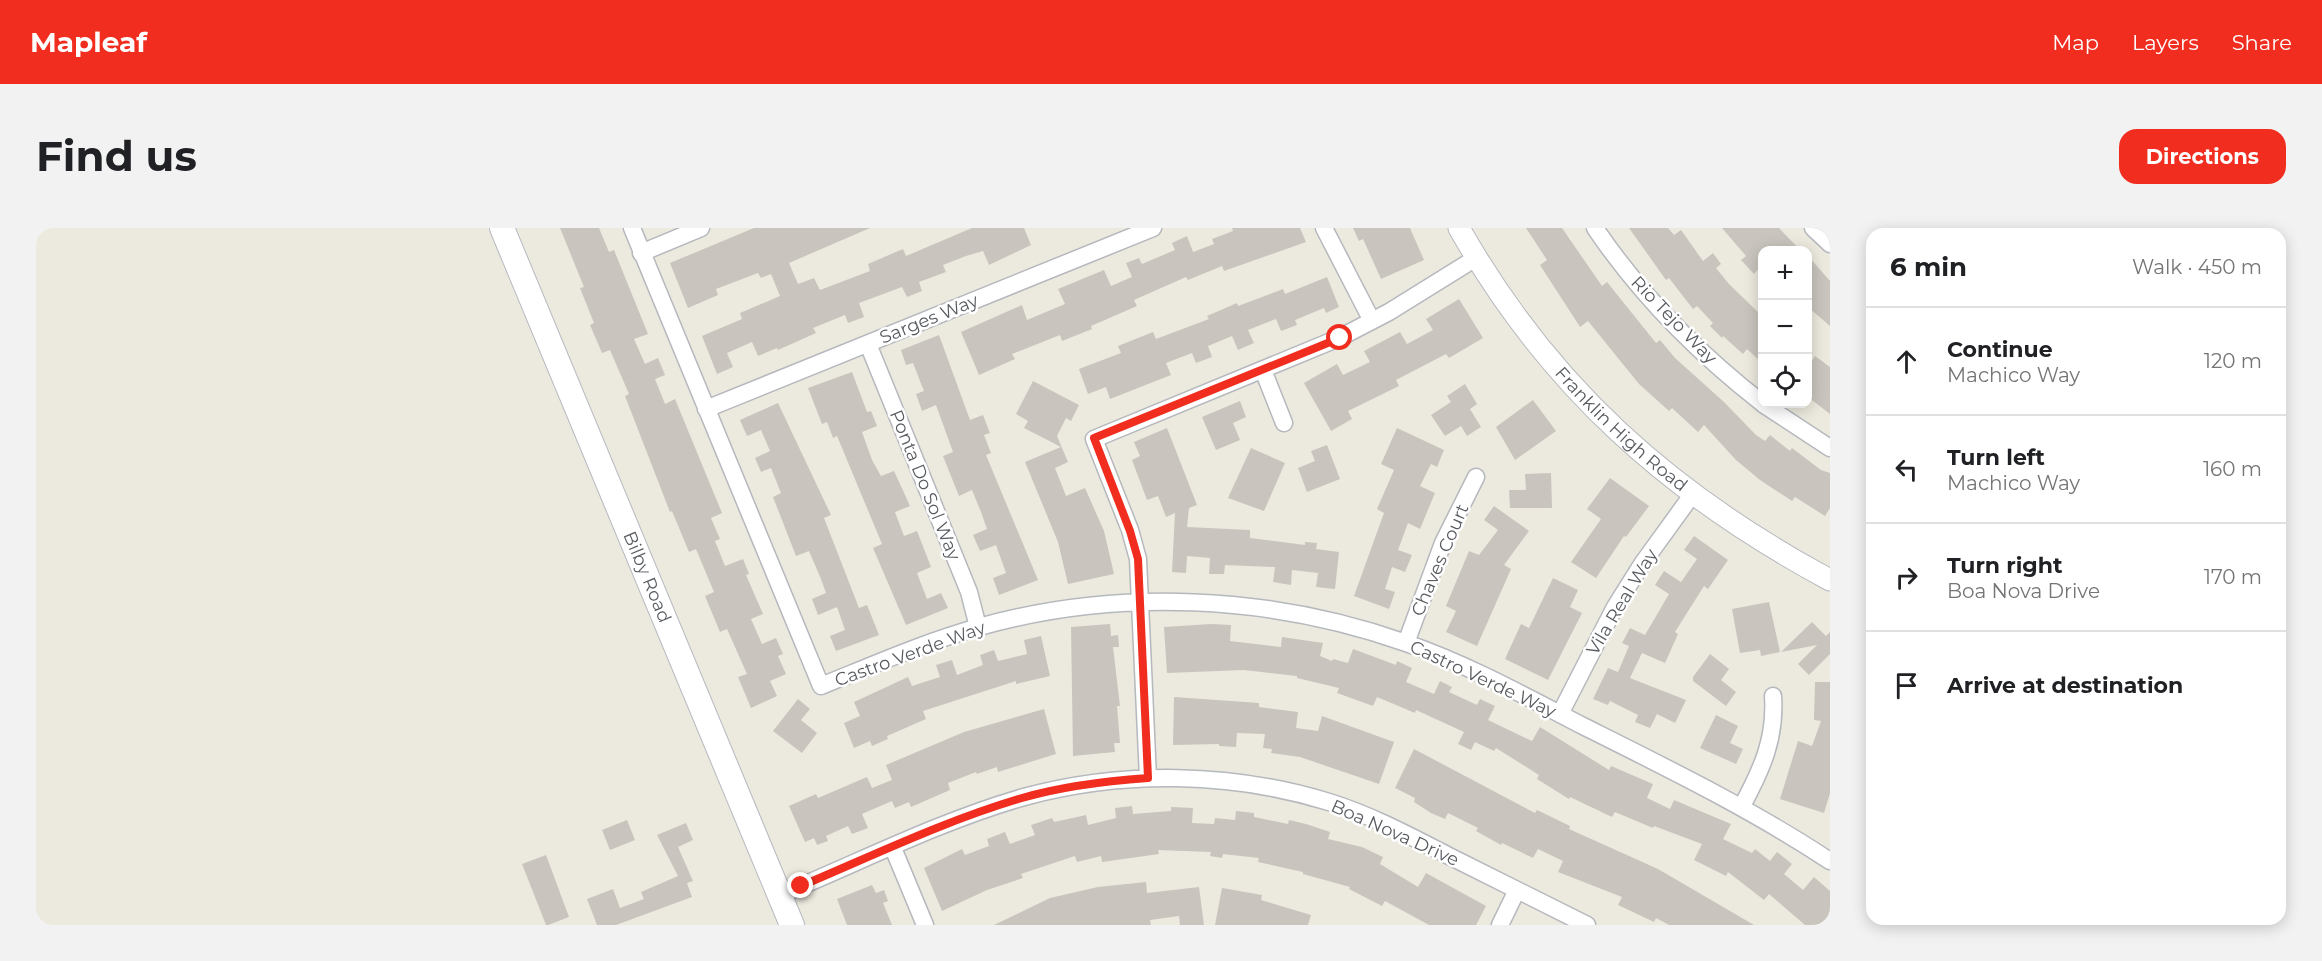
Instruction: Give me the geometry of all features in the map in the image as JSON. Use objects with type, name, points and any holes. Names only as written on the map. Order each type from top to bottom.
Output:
[{"type":"main road","name":"Bilby Road","points":[[502,228],[792,925]]},
{"type":"street","name":"Castro Verde Way","points":[[632,228],[821,686],[928,643],[978,627],[1069,608],[1142,602],[1200,602],[1257,607],[1352,626],[1406,643],[1454,662],[1742,806],[1830,861]]},
{"type":"street","points":[[641,253],[701,228]]},
{"type":"street","name":"Sarges Way","points":[[706,409],[1153,228]]},
{"type":"street","points":[[1324,228],[1372,321]]},
{"type":"street","name":"Franklin High Road","points":[[1459,228],[1476,258],[1525,329],[1566,379],[1642,455],[1692,495],[1778,552],[1830,580]]},
{"type":"street","name":"Rio Tejo Way","points":[[1595,228],[1665,316],[1707,357],[1758,399]]},
{"type":"street","points":[[1813,228],[1830,244]]},
{"type":"street","points":[[1148,778],[1142,602],[1138,559],[1130,531],[1094,438],[1263,370],[1372,321],[1476,258]]},
{"type":"street","name":"Ponta Do Sol Way","points":[[868,344],[969,592],[978,627]]},
{"type":"street","points":[[1263,370],[1284,423]]},
{"type":"street","name":"Rio Tejo Way","points":[[1770,408],[1830,448]]},
{"type":"street","name":"Chaves Court","points":[[1406,643],[1443,543],[1476,477]]},
{"type":"street","name":"Vila Real Way","points":[[1560,714],[1615,607],[1642,564],[1692,495]]},
{"type":"street","points":[[1742,806],[1765,761],[1772,737],[1773,696]]},
{"type":"street","name":"Boa Nova Drive","points":[[780,895],[978,813],[1023,798],[1101,782],[1148,778],[1198,778],[1248,784],[1329,802],[1406,834],[1587,925]]},
{"type":"street","points":[[892,848],[925,925]]},
{"type":"street","points":[[1500,925],[1518,890]]},
{"type":"building","points":[[560,228],[599,228],[609,252],[614,250],[648,334],[634,339],[645,364],[658,358],[665,375],[655,379],[665,404],[675,399],[722,513],[711,518],[720,539],[715,541],[725,566],[743,559],[749,574],[746,575],[763,614],[751,619],[762,644],[776,638],[783,654],[778,656],[786,674],[770,681],[777,696],[751,708],[738,677],[747,674],[727,629],[720,632],[705,596],[714,592],[696,549],[689,552],[672,511],[670,512],[625,396],[629,394],[610,350],[602,353],[590,325],[594,323],[580,288],[584,287]]},
{"type":"building","points":[[754,228],[870,228],[789,263],[798,284],[814,278],[820,290],[870,271],[868,264],[903,249],[906,256],[972,228],[1024,228],[1031,245],[989,265],[983,251],[943,265],[946,272],[919,282],[922,291],[907,297],[902,287],[859,303],[864,317],[848,323],[845,315],[813,328],[816,333],[778,350],[777,348],[758,356],[752,342],[727,353],[733,367],[717,374],[702,336],[742,319],[740,313],[780,296],[771,274],[761,278],[758,273],[716,289],[718,295],[688,308],[670,263]]},
{"type":"building","points":[[1232,228],[1300,228],[1306,242],[1224,271],[1222,266],[1188,280],[1186,277],[1134,300],[1137,306],[1091,326],[1092,329],[1062,341],[1060,335],[1012,354],[1015,359],[979,375],[961,332],[1022,305],[1027,320],[1065,304],[1058,289],[1104,270],[1111,286],[1132,277],[1126,263],[1139,258],[1142,264],[1175,250],[1172,243],[1187,236],[1193,252],[1214,244],[1212,239],[1233,231]]},
{"type":"building","points":[[1353,228],[1410,228],[1424,260],[1381,279],[1363,239],[1359,241]]},
{"type":"building","points":[[1526,228],[1562,228],[1602,286],[1607,282],[1656,343],[1660,340],[1675,358],[1724,402],[1756,435],[1765,441],[1770,435],[1790,451],[1792,448],[1821,470],[1830,473],[1830,508],[1825,516],[1795,497],[1792,501],[1760,480],[1736,460],[1704,425],[1698,432],[1672,408],[1669,411],[1639,384],[1588,321],[1580,327],[1540,265],[1547,260]]},
{"type":"building","points":[[1629,228],[1668,228],[1674,235],[1681,230],[1703,261],[1713,253],[1721,264],[1716,268],[1758,312],[1758,359],[1747,349],[1743,354],[1723,336],[1722,338],[1710,326],[1713,323],[1697,306],[1693,309],[1669,278],[1666,280]]},
{"type":"building","points":[[1722,228],[1779,228],[1796,246],[1758,246],[1758,270],[1754,274],[1741,260],[1746,256]]},
{"type":"building","points":[[1812,261],[1830,281],[1830,326],[1812,310]]},
{"type":"building","points":[[1327,277],[1339,307],[1326,313],[1324,308],[1295,320],[1297,325],[1281,331],[1276,319],[1248,330],[1254,343],[1238,350],[1232,336],[1208,346],[1212,357],[1196,363],[1192,353],[1166,363],[1171,375],[1110,399],[1106,387],[1088,394],[1079,369],[1121,353],[1118,346],[1153,332],[1156,339],[1209,319],[1207,316],[1237,303],[1238,306],[1283,289],[1285,294]]},
{"type":"building","points":[[1459,299],[1483,338],[1449,358],[1446,354],[1396,380],[1399,386],[1348,411],[1352,419],[1331,431],[1304,383],[1337,364],[1343,375],[1370,362],[1364,351],[1400,332],[1407,344],[1433,330],[1426,319]]},
{"type":"building","points":[[939,335],[970,420],[983,415],[990,433],[984,435],[991,453],[986,455],[1038,580],[999,595],[993,578],[1006,573],[996,545],[980,551],[973,535],[987,529],[981,512],[972,490],[959,496],[943,456],[953,452],[936,405],[922,411],[916,394],[924,391],[913,363],[906,365],[901,350]]},
{"type":"building","points":[[1815,356],[1830,367],[1830,414],[1812,400],[1812,361]]},
{"type":"building","points":[[852,372],[867,412],[871,411],[877,426],[862,432],[872,460],[881,476],[894,471],[910,506],[895,512],[904,536],[917,531],[931,567],[917,573],[927,599],[941,593],[948,608],[906,625],[873,548],[882,544],[837,436],[833,438],[827,422],[822,424],[808,388]]},
{"type":"building","points":[[1033,381],[1079,405],[1071,421],[1066,418],[1057,436],[1068,462],[1055,468],[1066,496],[1085,488],[1104,531],[1114,574],[1068,584],[1058,542],[1025,462],[1061,447],[1024,428],[1028,421],[1016,414]]},
{"type":"building","points":[[1465,384],[1477,404],[1470,409],[1481,427],[1467,436],[1461,426],[1445,436],[1431,415],[1451,402],[1447,396]]},
{"type":"building","points":[[1533,400],[1556,431],[1515,460],[1496,427]]},
{"type":"building","points":[[1240,401],[1246,417],[1233,423],[1240,440],[1216,450],[1202,417]]},
{"type":"building","points":[[778,403],[831,515],[824,518],[859,608],[867,605],[879,635],[836,651],[830,636],[845,630],[837,607],[818,615],[812,599],[826,593],[821,579],[809,551],[796,556],[773,497],[781,493],[771,468],[761,472],[755,458],[770,451],[761,430],[747,436],[740,420]]},
{"type":"building","points":[[1167,428],[1197,505],[1189,508],[1187,527],[1250,530],[1250,538],[1305,545],[1305,542],[1317,543],[1316,549],[1339,552],[1335,589],[1316,587],[1318,573],[1292,570],[1291,585],[1273,582],[1275,567],[1225,565],[1224,574],[1209,574],[1210,558],[1187,556],[1186,573],[1172,572],[1175,513],[1166,517],[1158,496],[1147,500],[1132,460],[1140,456],[1134,442]]},
{"type":"building","points":[[1397,428],[1444,450],[1437,467],[1431,464],[1420,486],[1435,493],[1420,529],[1408,523],[1398,550],[1412,555],[1405,572],[1392,567],[1385,589],[1395,592],[1389,609],[1354,596],[1384,513],[1377,509],[1394,470],[1381,464]]},
{"type":"building","points":[[1327,445],[1340,479],[1307,492],[1298,468],[1315,461],[1311,451]]},
{"type":"building","points":[[1251,448],[1285,463],[1264,511],[1228,498]]},
{"type":"building","points":[[1551,473],[1552,508],[1510,508],[1509,490],[1526,490],[1525,474]]},
{"type":"building","points":[[1610,478],[1649,506],[1626,537],[1624,536],[1596,578],[1571,562],[1601,519],[1587,509]]},
{"type":"building","points":[[1494,506],[1529,531],[1504,565],[1511,569],[1477,646],[1446,632],[1456,611],[1446,606],[1469,551],[1479,555],[1498,530],[1484,520]]},
{"type":"building","points":[[1694,536],[1728,560],[1708,589],[1704,586],[1675,632],[1678,634],[1665,663],[1642,653],[1630,678],[1686,700],[1675,723],[1657,714],[1650,728],[1635,722],[1638,715],[1610,701],[1608,705],[1593,699],[1608,668],[1618,672],[1629,646],[1622,643],[1630,628],[1645,635],[1669,594],[1655,585],[1664,571],[1681,582],[1697,559],[1684,550]]},
{"type":"building","points":[[1553,578],[1578,590],[1570,607],[1582,613],[1548,680],[1505,659],[1521,624],[1529,628]]},
{"type":"building","points":[[1769,602],[1780,652],[1761,656],[1760,650],[1740,653],[1732,609]]},
{"type":"building","points":[[1812,622],[1826,636],[1830,632],[1830,654],[1809,675],[1798,664],[1817,645],[1781,652]]},
{"type":"building","points":[[1110,624],[1111,636],[1118,635],[1119,647],[1113,647],[1120,706],[1117,706],[1120,743],[1114,743],[1115,752],[1073,756],[1071,627]]},
{"type":"building","points":[[1231,625],[1230,641],[1281,647],[1282,637],[1323,643],[1320,656],[1332,661],[1333,659],[1348,663],[1353,649],[1396,665],[1397,661],[1412,668],[1406,682],[1434,694],[1440,681],[1452,687],[1449,692],[1477,705],[1480,699],[1495,706],[1488,720],[1532,741],[1540,727],[1609,770],[1611,766],[1653,784],[1647,798],[1670,809],[1674,800],[1731,824],[1723,839],[1752,853],[1755,849],[1770,861],[1777,852],[1792,864],[1784,874],[1803,890],[1814,877],[1830,891],[1830,925],[1805,925],[1769,894],[1764,900],[1728,872],[1726,876],[1694,860],[1702,844],[1654,826],[1653,828],[1615,812],[1612,817],[1570,797],[1569,799],[1537,779],[1539,775],[1496,748],[1494,751],[1475,742],[1471,750],[1458,744],[1464,732],[1416,710],[1415,713],[1377,697],[1373,706],[1337,693],[1339,688],[1297,678],[1297,676],[1244,670],[1167,673],[1164,627]]},
{"type":"building","points":[[1041,636],[1050,676],[1016,684],[1016,681],[923,711],[926,719],[887,736],[888,739],[872,746],[870,741],[854,748],[844,723],[860,716],[854,702],[908,677],[912,686],[940,677],[936,665],[952,660],[957,675],[983,665],[980,655],[994,650],[998,661],[1027,654],[1024,640]]},
{"type":"building","points":[[1710,654],[1729,669],[1721,680],[1736,692],[1726,706],[1693,681],[1693,677]]},
{"type":"building","points":[[1815,682],[1830,682],[1830,793],[1824,813],[1780,799],[1798,741],[1812,746],[1821,721],[1814,720]]},
{"type":"building","points":[[1174,697],[1259,703],[1259,707],[1298,712],[1296,728],[1318,731],[1322,716],[1394,742],[1379,784],[1300,757],[1271,753],[1272,749],[1263,748],[1265,734],[1237,733],[1236,747],[1219,746],[1219,744],[1173,745]]},
{"type":"building","points":[[798,699],[810,709],[801,720],[817,733],[802,753],[773,731]]},
{"type":"building","points":[[1044,709],[1056,754],[998,772],[997,767],[977,774],[976,772],[948,783],[950,790],[911,807],[909,802],[895,808],[892,801],[862,814],[868,828],[852,834],[848,826],[826,836],[828,841],[817,845],[814,838],[805,842],[789,806],[816,794],[818,798],[867,777],[872,788],[892,780],[886,765],[964,732]]},
{"type":"building","points":[[1716,715],[1738,726],[1730,743],[1743,749],[1736,764],[1700,748]]},
{"type":"building","points":[[1414,749],[1535,813],[1537,810],[1570,826],[1569,829],[1658,869],[1754,925],[1669,925],[1656,918],[1654,922],[1618,905],[1622,897],[1558,872],[1563,861],[1538,849],[1533,858],[1502,843],[1501,845],[1476,831],[1478,828],[1448,813],[1445,819],[1431,813],[1414,802],[1415,798],[1395,788]]},
{"type":"building","points":[[1132,806],[1133,814],[1171,811],[1171,807],[1193,808],[1192,823],[1214,824],[1215,818],[1235,820],[1236,811],[1254,813],[1254,817],[1288,824],[1289,820],[1306,824],[1330,832],[1328,839],[1362,847],[1383,857],[1380,864],[1418,887],[1426,873],[1486,906],[1476,925],[1429,925],[1385,901],[1382,906],[1349,889],[1350,887],[1303,874],[1303,872],[1258,862],[1259,858],[1223,854],[1222,858],[1210,856],[1211,852],[1158,850],[1159,854],[1102,862],[1101,856],[1077,862],[1075,856],[1021,874],[1023,878],[987,890],[942,911],[924,868],[962,849],[965,855],[989,846],[987,839],[1005,832],[1010,844],[1035,835],[1031,825],[1052,818],[1054,822],[1086,815],[1088,825],[1116,818],[1115,808]]},
{"type":"building","points":[[627,820],[635,840],[610,850],[602,830]]},
{"type":"building","points":[[686,823],[693,840],[678,847],[693,881],[687,883],[692,897],[616,925],[597,925],[587,899],[613,889],[620,908],[644,899],[641,892],[678,876],[657,835]]},
{"type":"building","points":[[546,855],[569,917],[548,925],[546,925],[522,864]]},
{"type":"building","points":[[1146,882],[1147,893],[1199,887],[1204,925],[1180,925],[1179,916],[1150,920],[1151,925],[994,925],[1050,898],[1098,887]]},
{"type":"building","points":[[872,885],[876,893],[884,890],[888,901],[883,903],[892,925],[847,925],[837,899]]},
{"type":"building","points":[[1222,888],[1262,895],[1261,900],[1311,915],[1308,925],[1215,925]]},
{"type":"route","points":[[801,886],[978,813],[1023,798],[1101,782],[1148,778],[1142,589],[1138,559],[1130,531],[1094,438],[1340,338]]}]
